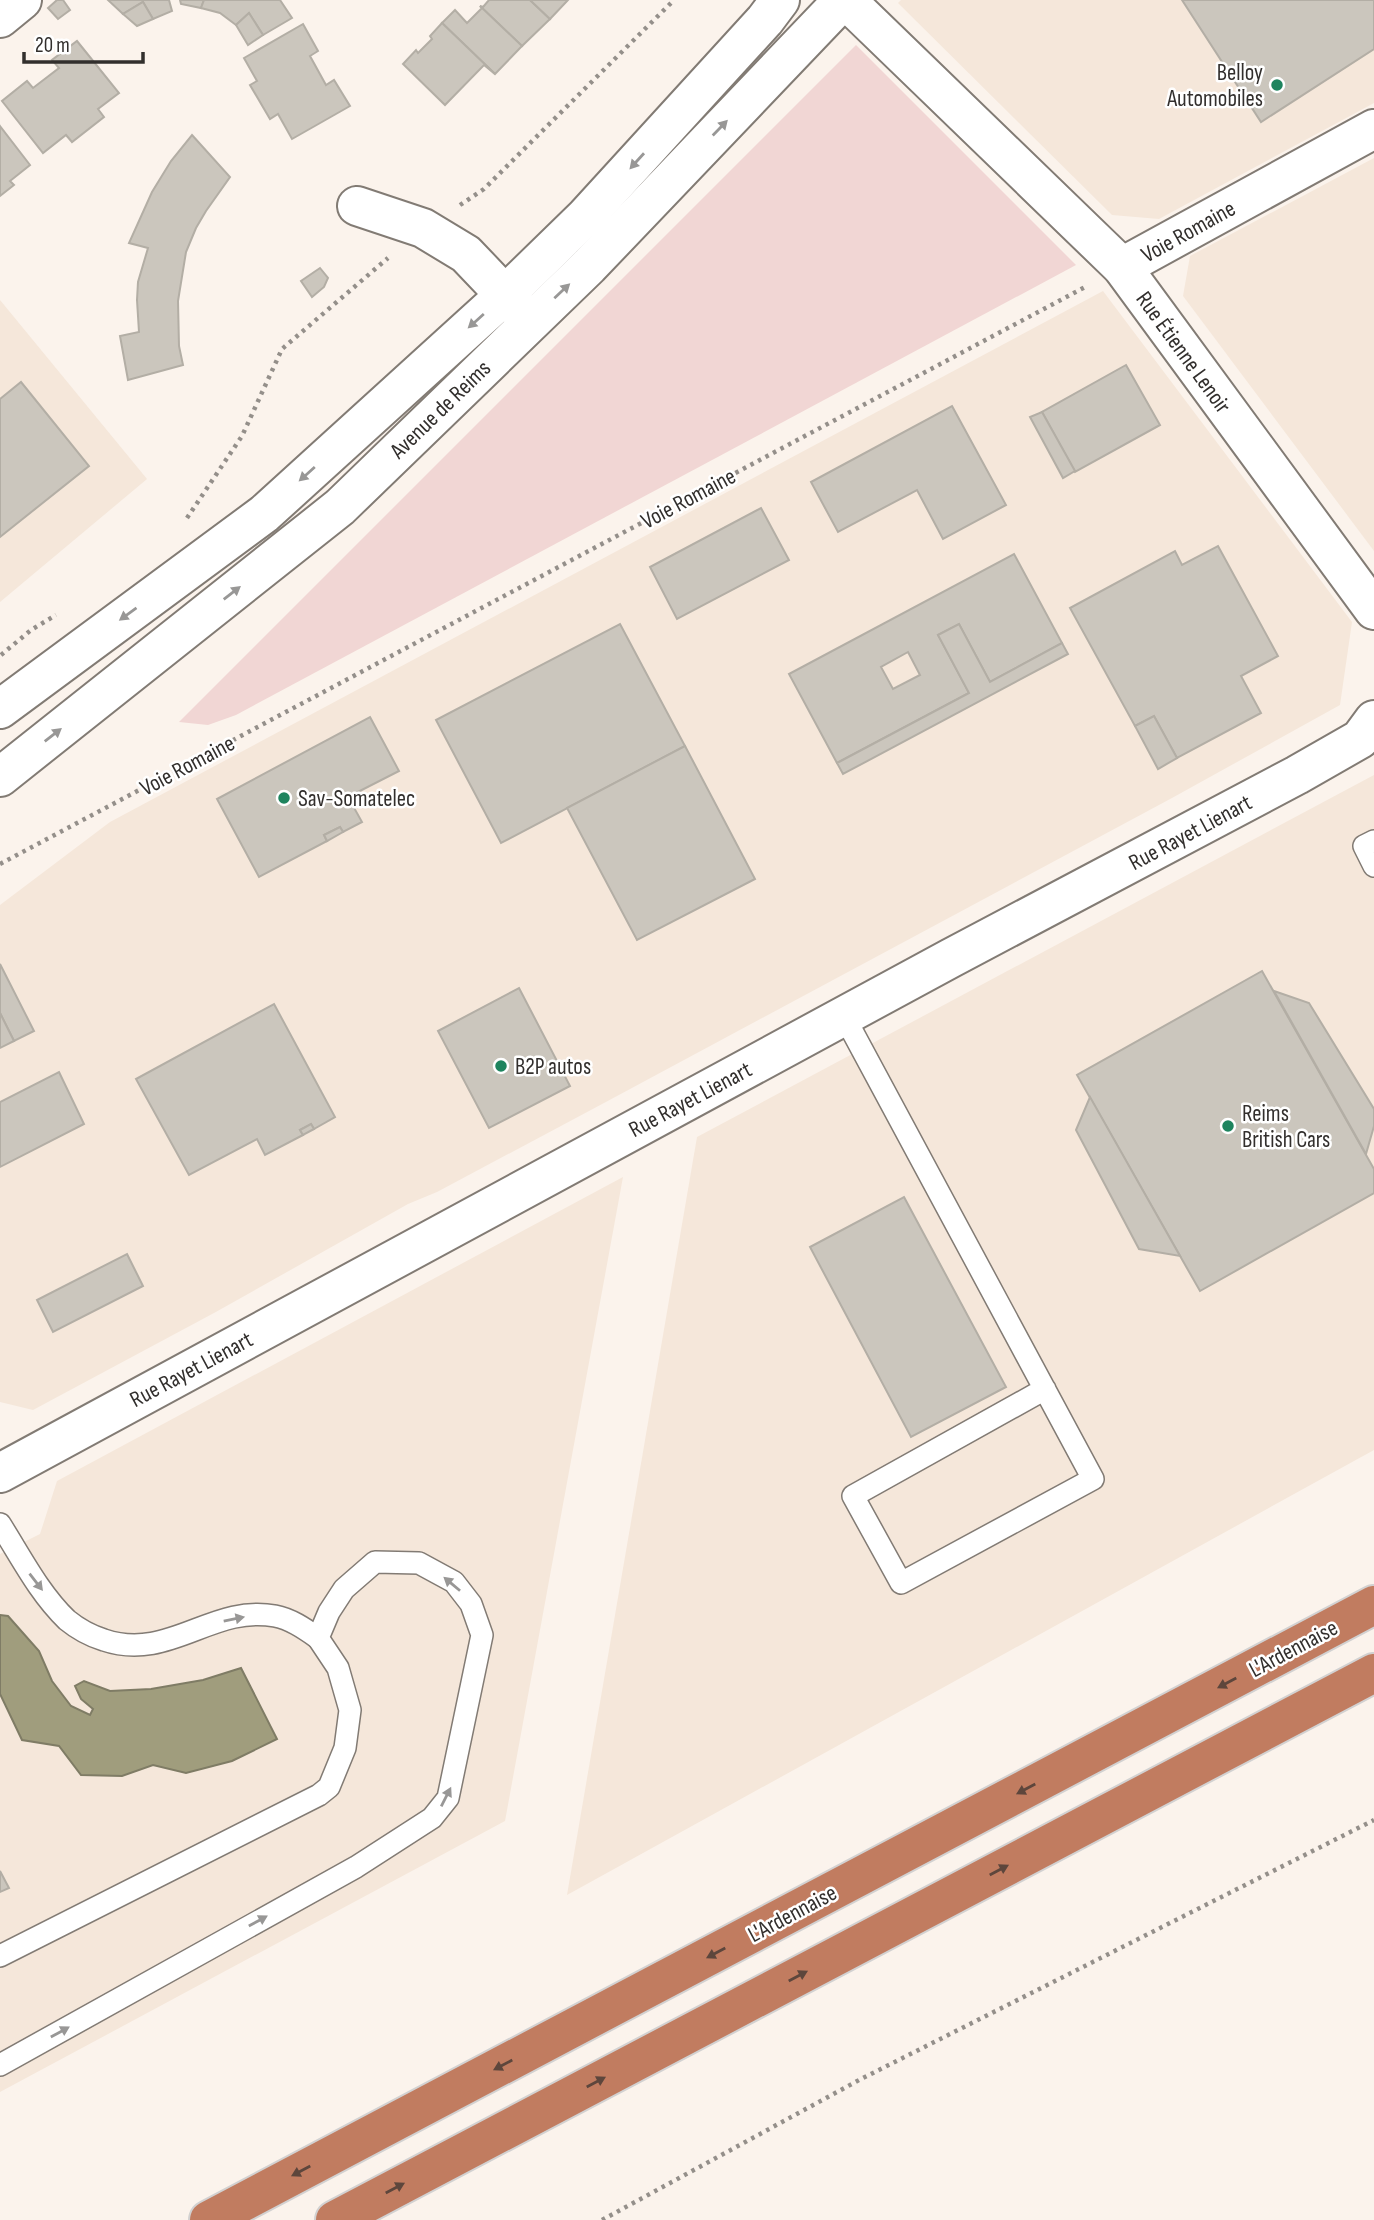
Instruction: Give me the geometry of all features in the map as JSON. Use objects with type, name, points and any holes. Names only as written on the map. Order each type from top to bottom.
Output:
[{"type":"highway","name":"L'Ardennaise","points":[[209,2220],[1374,1605]]},
{"type":"highway","points":[[335,2220],[1374,1673]]},
{"type":"street","points":[[0,19],[22,0]]},
{"type":"street","name":"Avenue de Reims","points":[[0,777],[340,507],[517,308],[586,216],[765,20],[779,0]]},
{"type":"street","name":"Avenue de Reims","points":[[0,709],[264,514],[517,308],[589,266],[844,0]]},
{"type":"street","name":"Rue Étienne Lenoir","points":[[844,0],[1122,267],[1374,610]]},
{"type":"street","name":"Voie Romaine","points":[[1122,267],[1374,129]]},
{"type":"street","points":[[357,206],[423,228],[466,254],[517,308]]},
{"type":"street","name":"Rue Rayet Lienart","points":[[0,1473],[844,1016],[1297,775],[1360,739],[1374,720]]},
{"type":"lane","points":[[1374,841],[1364,846],[1374,866]]},
{"type":"lane","points":[[844,1016],[1045,1389],[1093,1479],[901,1583],[853,1496],[1045,1389]]},
{"type":"lane","points":[[0,1524],[30,1575],[68,1620],[92,1636],[125,1645],[155,1645],[204,1625],[241,1616],[275,1616],[299,1625],[318,1638],[338,1668],[351,1710],[345,1748],[329,1787],[319,1795],[0,1956]]},
{"type":"lane","points":[[0,2065],[356,1867],[432,1818],[449,1798],[482,1635],[471,1604],[454,1582],[419,1563],[375,1562],[344,1589],[329,1612],[318,1638]]},
{"type":"path","points":[[183,525],[242,436],[282,349],[423,228],[484,189],[674,0]]},
{"type":"path","name":"Voie Romaine","points":[[0,864],[1122,267]]},
{"type":"path","points":[[0,656],[31,630],[65,609]]},
{"type":"path","points":[[603,2220],[861,2079],[1374,1820]]},
{"type":"shaded area","points":[[901,0],[1374,0],[1374,103],[1159,219],[1112,215],[898,3]]},
{"type":"shaded area","points":[[856,45],[1076,265],[236,715],[208,725],[179,722]]},
{"type":"shaded area","points":[[1374,158],[1374,551],[1183,296],[1190,256]]},
{"type":"shaded area","points":[[1103,291],[1352,622],[1340,705],[604,1103],[437,1192],[408,1204],[214,1313],[33,1410],[0,1402],[0,905],[110,822]]},
{"type":"shaded area","points":[[0,300],[147,479],[0,602]]},
{"type":"shaded area","points":[[1374,775],[1374,1450],[567,1895],[697,1137]]},
{"type":"shaded area","points":[[623,1177],[505,1821],[0,2092],[0,1554],[40,1534],[57,1481]]},
{"type":"shaded area","points":[[0,1615],[8,1616],[39,1651],[52,1681],[71,1706],[90,1715],[93,1709],[81,1699],[75,1686],[84,1681],[110,1691],[151,1689],[203,1680],[241,1668],[277,1739],[232,1761],[186,1773],[153,1765],[122,1776],[81,1775],[59,1746],[22,1740],[0,1694]]},
{"type":"building","points":[[57,0],[63,0],[70,10],[58,19],[48,8]]},
{"type":"building","points":[[108,0],[169,0],[172,11],[153,19],[143,2],[123,14]]},
{"type":"building","points":[[180,0],[204,0],[201,8],[181,4]]},
{"type":"building","points":[[204,0],[280,0],[292,18],[263,35],[249,13],[236,25],[220,13],[201,8]]},
{"type":"building","points":[[489,0],[530,0],[550,19],[522,46],[480,6],[483,7]]},
{"type":"building","points":[[530,0],[568,0],[550,19]]},
{"type":"building","name":"Belloy Automobiles","points":[[1182,0],[1374,0],[1374,49],[1261,122]]},
{"type":"building","points":[[143,2],[153,19],[137,26],[123,14]]},
{"type":"building","points":[[480,6],[522,46],[495,74],[442,23],[455,10],[467,23],[482,8]]},
{"type":"building","points":[[249,13],[263,35],[248,45],[236,25]]},
{"type":"building","points":[[442,23],[495,74],[484,65],[445,105],[403,64],[416,50],[418,53],[432,39],[430,36]]},
{"type":"building","points":[[303,24],[318,51],[310,56],[326,85],[334,80],[350,106],[292,139],[278,114],[270,119],[250,85],[257,81],[244,58]]},
{"type":"building","points":[[77,41],[119,93],[98,109],[104,117],[72,142],[66,135],[43,153],[2,101],[27,81],[33,88],[59,68],[52,60]]},
{"type":"building","points":[[0,126],[30,165],[10,181],[14,185],[0,196]]},
{"type":"building","points":[[192,135],[230,177],[196,228],[186,252],[178,301],[179,346],[183,365],[128,380],[120,336],[139,332],[138,282],[148,248],[129,243],[152,192],[171,161]]},
{"type":"building","points":[[320,268],[328,278],[324,287],[312,297],[301,281]]},
{"type":"building","points":[[1126,365],[1160,425],[1075,472],[1042,412]]},
{"type":"building","points":[[21,382],[89,466],[0,537],[0,399]]},
{"type":"building","points":[[952,406],[1006,505],[943,539],[917,490],[838,532],[811,482]]},
{"type":"building","points":[[1042,412],[1075,471],[1063,478],[1030,417]]},
{"type":"building","points":[[761,508],[789,560],[677,619],[650,567]]},
{"type":"building","points":[[1218,546],[1278,656],[1241,676],[1261,713],[1177,758],[1154,716],[1135,726],[1070,608],[1175,551],[1182,565]]},
{"type":"building","points":[[1014,554],[1062,643],[990,682],[959,624],[938,635],[969,693],[837,763],[789,674]],"holes":[[[908,652],[920,675],[893,689],[881,667]]]},
{"type":"building","points":[[620,624],[685,746],[501,843],[436,720]]},
{"type":"building","points":[[959,624],[990,682],[1062,643],[1068,654],[843,774],[837,763],[969,693],[938,635]]},
{"type":"building","points":[[1154,716],[1177,758],[1158,769],[1135,726]]},
{"type":"building","name":"Sav-Somatelec","points":[[370,717],[399,771],[348,797],[362,822],[343,832],[340,827],[324,835],[327,841],[259,877],[217,799]]},
{"type":"building","points":[[685,746],[755,879],[637,940],[567,808]]},
{"type":"building","points":[[340,827],[343,832],[327,841],[324,835]]},
{"type":"building","points":[[0,964],[34,1031],[14,1041],[0,1013]]},
{"type":"building","name":"Reims British Cars","points":[[1262,971],[1374,1169],[1374,1193],[1200,1291],[1077,1075]]},
{"type":"building","points":[[519,988],[570,1086],[489,1128],[438,1031]]},
{"type":"building","points":[[1274,991],[1309,1003],[1374,1109],[1374,1126],[1366,1154]]},
{"type":"building","points":[[274,1004],[335,1117],[314,1129],[311,1124],[300,1130],[303,1135],[265,1155],[257,1139],[189,1175],[136,1079]]},
{"type":"building","points":[[0,1013],[14,1041],[0,1048]]},
{"type":"building","points":[[59,1072],[84,1124],[0,1167],[0,1102]]},
{"type":"building","points":[[1090,1097],[1180,1256],[1139,1249],[1076,1130]]},
{"type":"building","points":[[311,1124],[314,1129],[303,1135],[300,1130]]},
{"type":"building","points":[[904,1197],[1006,1387],[911,1437],[810,1247]]},
{"type":"building","points":[[127,1254],[143,1286],[53,1332],[37,1300]]},
{"type":"building","points":[[0,1871],[9,1888],[0,1892]]},
{"type":"place","name":"Belloy Automobiles","points":[[1277,85]]},
{"type":"place","name":"Sav-Somatelec","points":[[284,798]]},
{"type":"place","name":"B2P autos","points":[[501,1066]]},
{"type":"place","name":"Reims British Cars","points":[[1228,1126]]}]
